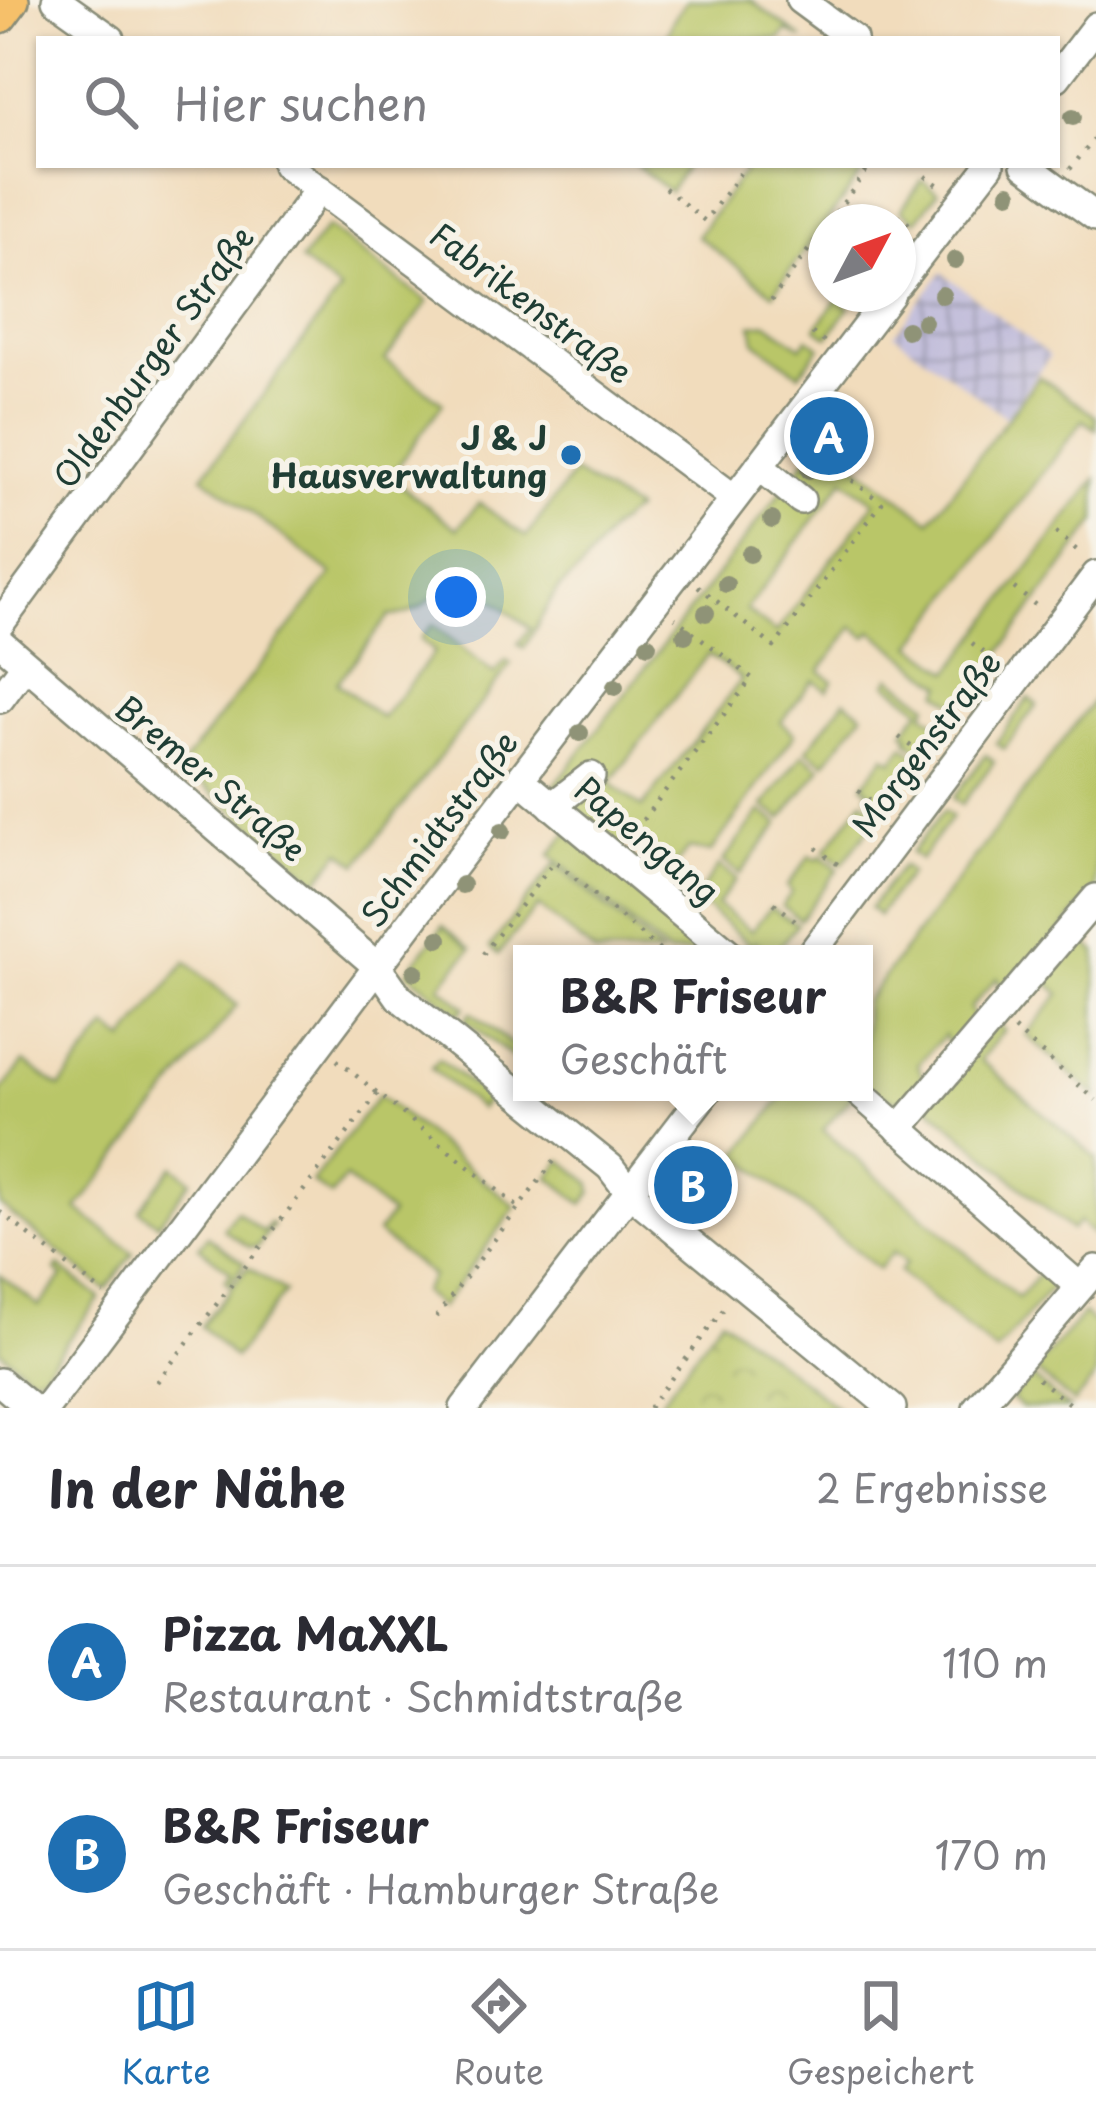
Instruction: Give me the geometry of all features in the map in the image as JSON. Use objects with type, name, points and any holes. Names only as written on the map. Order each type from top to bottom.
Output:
[{"type":"main road","points":[[0,16],[12,0]]},
{"type":"street","points":[[56,0],[107,36]]},
{"type":"street","points":[[800,0],[850,36]]},
{"type":"street","points":[[1060,73],[1096,26]]},
{"type":"street","name":"Fabrikenstraße","points":[[290,168],[734,498]]},
{"type":"street","points":[[916,260],[987,168]]},
{"type":"street","points":[[1029,168],[1096,217]]},
{"type":"street","name":"Oldenburger Straße","points":[[0,624],[319,189]]},
{"type":"street","name":"Schmidtstraße","points":[[46,1408],[877,312]]},
{"type":"street","points":[[759,466],[801,500]]},
{"type":"street","name":"Morgenstraße","points":[[819,945],[1091,572]]},
{"type":"street","name":"Bremer Straße","points":[[0,642],[378,967],[399,997],[513,1089]]},
{"type":"street","points":[[0,699],[25,665]]},
{"type":"street","points":[[552,806],[591,776]]},
{"type":"street","name":"Papengang","points":[[520,779],[719,945]]},
{"type":"street","points":[[899,1129],[1096,898]]},
{"type":"street","name":"Bremer Straße","points":[[528,1101],[610,1167],[629,1192],[892,1408]]},
{"type":"street","points":[[464,1408],[699,1101]]},
{"type":"street","points":[[868,1101],[1088,1278],[977,1408]]},
{"type":"street","points":[[0,1382],[31,1408]]},
{"type":"path","points":[[1066,174],[1096,136]]},
{"type":"path","points":[[665,188],[705,221],[715,201],[743,168]]},
{"type":"path","points":[[842,204],[869,168]]},
{"type":"path","points":[[925,176],[938,184]]},
{"type":"path","points":[[772,301],[808,251]]},
{"type":"path","points":[[812,333],[821,339]]},
{"type":"path","points":[[698,586],[774,646],[882,503],[807,446]]},
{"type":"path","points":[[1056,532],[1091,572]]},
{"type":"path","points":[[1014,588],[1039,608]]},
{"type":"path","points":[[614,857],[752,678],[675,618]]},
{"type":"path","points":[[972,643],[998,663]]},
{"type":"path","points":[[899,737],[926,758]]},
{"type":"path","points":[[859,791],[886,813]]},
{"type":"path","points":[[816,848],[844,869]]},
{"type":"path","points":[[483,954],[555,862],[653,945]]},
{"type":"path","points":[[774,903],[801,925]]},
{"type":"path","points":[[996,1015],[1096,1100]]},
{"type":"path","points":[[337,1060],[518,1207]]},
{"type":"path","points":[[157,1382],[380,1092]]},
{"type":"path","points":[[436,1317],[561,1153]]},
{"type":"path","points":[[0,1212],[106,1296]]},
{"type":"path","points":[[12,1236],[19,1228]]},
{"type":"path","points":[[50,1266],[57,1257]]},
{"type":"path","points":[[649,1408],[729,1301]]},
{"type":"path","points":[[1029,1371],[1072,1406]]},
{"type":"shaded area","points":[[942,272],[1050,356],[1006,417],[894,334],[916,312]]},
{"type":"green space","points":[[687,0],[750,0],[799,36],[786,31],[782,36],[667,36]]},
{"type":"green space","points":[[640,168],[685,168],[669,191]]},
{"type":"green space","points":[[747,168],[866,168],[839,204],[808,204],[808,246],[773,294],[697,236]]},
{"type":"green space","points":[[922,180],[938,192],[916,221],[916,204],[905,204]]},
{"type":"green space","points":[[327,227],[428,302],[385,360],[443,403],[390,477],[457,529],[479,503],[526,537],[574,473],[635,510],[612,528],[580,570],[557,590],[524,648],[518,644],[530,628],[457,572],[419,608],[389,616],[337,683],[382,718],[435,652],[420,639],[433,624],[494,674],[506,660],[511,664],[358,864],[341,851],[317,881],[181,766],[332,574],[203,476],[340,291],[301,261]]},
{"type":"green space","points":[[828,312],[846,312],[828,337],[816,328]]},
{"type":"green space","points":[[767,323],[801,347],[808,338],[820,347],[799,374],[755,341],[752,325]]},
{"type":"green space","points":[[1039,376],[1096,417],[1096,429],[1083,420],[913,645],[950,672],[1096,479],[1096,521],[960,708],[939,692],[943,685],[872,631],[867,637],[853,627],[820,671],[833,681],[827,690],[813,680],[781,722],[795,734],[711,852],[689,848],[675,866],[634,833],[618,851],[548,794],[822,439],[930,521]],"holes":[[[844,479],[875,502],[776,633],[746,610]],[[708,654],[742,679],[642,808],[610,783]]]},
{"type":"green space","points":[[891,677],[928,705],[924,713],[940,725],[946,718],[950,721],[925,754],[904,732],[921,709],[887,683]]},
{"type":"green space","points":[[1096,697],[1096,890],[1006,997],[997,978],[970,1008],[978,1026],[953,1055],[944,1035],[918,1064],[926,1087],[908,1100],[886,1096],[878,1103],[873,1099],[873,991]]},
{"type":"green space","points":[[1029,698],[1037,705],[1004,749],[996,743]]},
{"type":"green space","points":[[845,700],[863,714],[825,763],[807,750]]},
{"type":"green space","points":[[904,746],[921,758],[884,808],[863,785],[885,756],[893,761]]},
{"type":"green space","points":[[803,754],[821,768],[782,819],[764,806]]},
{"type":"green space","points":[[986,755],[994,762],[961,805],[953,798]]},
{"type":"green space","points":[[863,800],[880,814],[842,864],[825,851]]},
{"type":"green space","points":[[761,811],[779,824],[740,874],[723,861]]},
{"type":"green space","points":[[944,811],[952,817],[920,860],[911,853]]},
{"type":"green space","points":[[567,833],[703,945],[657,945],[550,855]]},
{"type":"green space","points":[[810,856],[817,860],[821,856],[838,869],[800,920],[782,906],[792,892],[787,886]]},
{"type":"green space","points":[[555,864],[650,945],[585,945],[538,906],[498,954],[490,947]]},
{"type":"green space","points":[[719,866],[736,879],[717,905],[751,931],[770,908],[797,924],[781,945],[756,941],[748,945],[706,907],[689,914],[690,904]]},
{"type":"green space","points":[[902,866],[910,873],[878,915],[870,908]]},
{"type":"green space","points":[[1096,906],[1096,921],[1081,939],[1096,952],[1096,1096],[1026,1035],[1060,994],[1038,974]]},
{"type":"green space","points":[[443,926],[471,949],[440,986],[465,1007],[459,1014],[407,972]]},
{"type":"green space","points":[[186,962],[237,1005],[77,1209],[133,1253],[106,1290],[0,1205],[0,1088],[24,1062],[60,1088],[107,1027],[125,1041]]},
{"type":"green space","points":[[471,1012],[513,1046],[513,1058],[465,1020]]},
{"type":"green space","points":[[997,1023],[1004,1030],[980,1060],[1096,1158],[1095,1236],[1079,1222],[1071,1230],[927,1104]]},
{"type":"green space","points":[[439,1059],[488,1099],[480,1109],[431,1068]]},
{"type":"green space","points":[[379,1095],[516,1207],[440,1308],[422,1292],[432,1276],[377,1233],[391,1214],[345,1178],[331,1196],[312,1182]]},
{"type":"green space","points":[[779,1101],[848,1101],[823,1130],[1018,1298],[1043,1270],[1056,1282],[996,1352],[899,1272],[906,1263],[893,1252],[878,1269],[738,1155]]},
{"type":"green space","points":[[562,1160],[591,1183],[592,1192],[583,1204],[549,1177]]},
{"type":"green space","points":[[173,1166],[191,1180],[158,1224],[139,1210]]},
{"type":"green space","points":[[236,1211],[263,1232],[273,1225],[257,1247],[249,1247],[223,1229]]},
{"type":"green space","points":[[208,1236],[244,1263],[229,1285],[225,1281],[231,1272],[199,1247]]},
{"type":"green space","points":[[59,1266],[100,1298],[42,1374],[29,1375],[0,1351],[0,1275],[39,1306],[63,1277],[56,1271]]},
{"type":"green space","points":[[248,1267],[285,1292],[234,1358],[201,1326]]},
{"type":"green space","points":[[1083,1314],[1096,1325],[1096,1376],[1074,1403],[1034,1370]]},
{"type":"green space","points":[[721,1318],[838,1408],[656,1408]]},
{"type":"green space","points":[[1030,1376],[1069,1408],[1022,1408],[1011,1399]]},
{"type":"place","name":"Pizza MaXXL","points":[[829,436]]},
{"type":"place","name":"J & J Hausverwaltung","points":[[571,455]]},
{"type":"place","name":"B&R Friseur","points":[[693,1185]]}]
